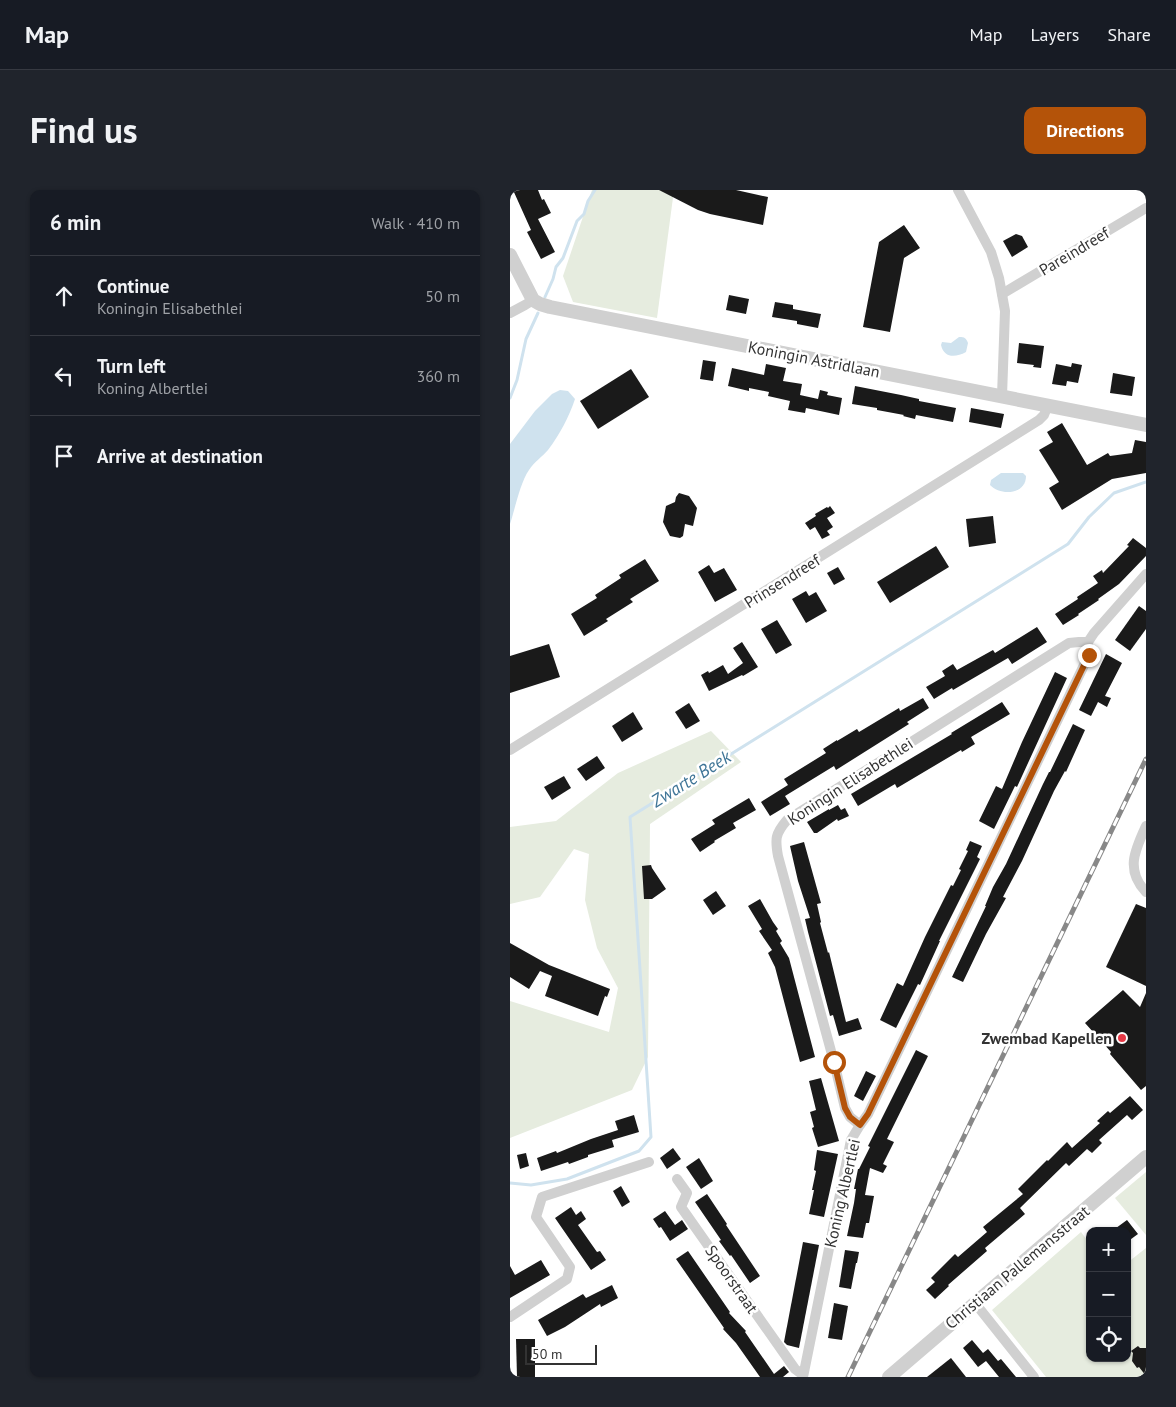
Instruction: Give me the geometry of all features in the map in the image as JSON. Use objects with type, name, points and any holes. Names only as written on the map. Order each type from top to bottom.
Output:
[{"type":"street","points":[[958,190],[991,252],[999,278],[1005,311],[1002,396]]},
{"type":"street","name":"Pareindreef","points":[[1002,294],[1146,208]]},
{"type":"street","points":[[510,255],[533,300],[510,313]]},
{"type":"street","name":"Koningin Astridlaan","points":[[533,300],[550,307],[1146,425]]},
{"type":"street","name":"Prinsendreef","points":[[510,750],[1039,420],[1044,415],[1048,405]]},
{"type":"street","name":"Koning Albertlei","points":[[803,1376],[846,1157],[851,1140],[868,1114],[905,1040],[1089,655],[1088,642],[1146,574]]},
{"type":"street","name":"Koningin Elisabethlei","points":[[860,1125],[850,1117],[845,1108],[778,856],[776,840],[778,829],[787,820],[1069,643],[1088,642]]},
{"type":"street","points":[[1146,826],[1134,852],[1133,859],[1139,885],[1146,892]]},
{"type":"street","name":"Christiaan Pallemansstraat","points":[[889,1377],[1146,1157]]},
{"type":"street","points":[[510,1317],[567,1279],[570,1267],[536,1217],[542,1197],[650,1162]]},
{"type":"street","name":"Spoorstraat","points":[[677,1178],[686,1193],[681,1207],[795,1370],[803,1376]]},
{"type":"street","points":[[975,1303],[1034,1377]]},
{"type":"shaded area","points":[[592,190],[674,190],[657,318],[573,302],[563,276]]},
{"type":"shaded area","points":[[711,731],[741,762],[650,824],[648,1057],[632,1090],[510,1138],[510,1001],[609,1032],[618,988],[597,948],[585,900],[589,854],[574,849],[540,897],[510,904],[510,827],[556,821],[618,773]]},
{"type":"shaded area","points":[[1146,1172],[1146,1235],[1115,1198]]},
{"type":"shaded area","points":[[1081,1232],[1086,1239],[1086,1362],[1131,1362],[1131,1260],[1146,1248],[1146,1377],[1046,1377],[992,1310]]},
{"type":"water","points":[[959,337],[966,339],[968,343],[966,352],[954,356],[947,355],[942,349],[942,342],[951,343]]},
{"type":"water","points":[[560,390],[568,391],[575,399],[573,406],[564,425],[546,453],[533,464],[526,475],[510,524],[510,444],[535,411],[552,394]]},
{"type":"water","points":[[1001,473],[1023,473],[1026,476],[1025,482],[1022,487],[1012,492],[994,489],[990,485],[991,480]]},
{"type":"building","points":[[513,190],[538,190],[551,213],[538,219],[555,252],[541,259],[527,232],[531,230]]},
{"type":"building","points":[[659,190],[736,190],[768,197],[763,225],[698,210]]},
{"type":"building","points":[[904,225],[920,248],[904,258],[890,332],[863,327],[879,242]]},
{"type":"building","points":[[1016,234],[1022,236],[1028,247],[1012,257],[1003,241]]},
{"type":"building","points":[[729,295],[749,299],[746,314],[726,310]]},
{"type":"building","points":[[775,302],[793,305],[793,309],[821,314],[818,328],[797,324],[797,321],[772,317]]},
{"type":"building","points":[[1019,343],[1044,346],[1041,368],[1033,367],[1034,365],[1017,363]]},
{"type":"building","points":[[703,360],[716,362],[713,381],[700,379]]},
{"type":"building","points":[[1072,363],[1082,365],[1078,383],[1067,381],[1066,386],[1052,384],[1056,364],[1071,367]]},
{"type":"building","points":[[766,364],[786,368],[783,381],[802,384],[800,395],[818,399],[820,390],[828,392],[827,395],[842,398],[839,415],[806,408],[805,413],[788,410],[790,401],[768,396],[769,392],[749,388],[749,391],[728,386],[732,368],[764,375]]},
{"type":"building","points":[[631,369],[649,397],[598,429],[580,401]]},
{"type":"building","points":[[1113,373],[1135,377],[1132,396],[1110,393]]},
{"type":"building","points":[[855,386],[956,408],[953,422],[916,415],[915,419],[877,410],[877,408],[852,404]]},
{"type":"building","points":[[971,408],[1004,414],[1001,428],[969,422]]},
{"type":"building","points":[[1062,423],[1087,465],[1108,453],[1110,456],[1132,453],[1135,440],[1146,442],[1146,473],[1112,479],[1062,510],[1049,488],[1059,482],[1039,450],[1053,442],[1047,432]]},
{"type":"building","points":[[679,493],[689,496],[697,508],[693,526],[685,524],[683,536],[680,538],[670,536],[663,522],[666,506],[675,502]]},
{"type":"building","points":[[830,506],[835,513],[827,518],[833,527],[827,531],[830,535],[822,539],[815,527],[810,530],[805,523],[816,516],[815,514]]},
{"type":"building","points":[[993,516],[996,543],[969,547],[966,519]]},
{"type":"building","points":[[1133,538],[1146,548],[1146,556],[1119,584],[1063,625],[1055,614],[1098,583],[1093,576],[1102,570],[1103,573],[1129,546],[1127,545]]},
{"type":"building","points":[[936,546],[949,567],[890,603],[877,582]]},
{"type":"building","points":[[645,559],[659,581],[630,599],[633,602],[584,636],[571,614],[597,598],[595,595],[621,578],[619,575]]},
{"type":"building","points":[[709,565],[714,573],[724,568],[737,590],[715,602],[698,572]]},
{"type":"building","points":[[838,567],[845,579],[834,585],[827,573]]},
{"type":"building","points":[[806,591],[809,596],[816,592],[827,611],[806,623],[792,599]]},
{"type":"building","points":[[1139,606],[1146,611],[1146,629],[1130,651],[1115,640]]},
{"type":"building","points":[[777,620],[792,645],[776,654],[761,629]]},
{"type":"building","points":[[1037,627],[1047,642],[1012,664],[1008,658],[934,699],[926,687],[945,676],[942,671],[953,664],[957,670],[993,650],[995,653]]},
{"type":"building","points":[[742,642],[758,667],[709,691],[701,675],[723,665],[728,674],[743,663],[733,648]]},
{"type":"building","points":[[549,644],[560,677],[510,693],[510,656]]},
{"type":"building","points":[[1106,654],[1122,663],[1105,696],[1111,698],[1107,707],[1098,702],[1091,716],[1079,710]]},
{"type":"building","points":[[1055,672],[1067,678],[1017,787],[1015,786],[994,829],[979,821],[996,786],[1002,789]]},
{"type":"building","points":[[923,698],[929,708],[907,722],[909,724],[836,770],[834,766],[785,796],[790,804],[770,816],[761,802],[788,785],[784,779],[826,753],[823,749],[837,740],[857,729],[859,732],[899,708],[900,711]]},
{"type":"building","points":[[1002,702],[1010,714],[971,737],[975,744],[962,752],[961,750],[897,788],[895,784],[858,806],[851,794]]},
{"type":"building","points":[[689,703],[700,721],[686,729],[675,712]]},
{"type":"building","points":[[633,712],[643,729],[622,742],[612,726]]},
{"type":"building","points":[[1073,724],[1085,730],[1003,897],[1006,898],[963,982],[952,977],[986,906],[993,887],[1006,864]]},
{"type":"building","points":[[597,756],[605,768],[586,781],[577,769]]},
{"type":"building","points":[[564,776],[571,788],[552,800],[544,787]]},
{"type":"building","points":[[749,798],[756,810],[733,823],[736,828],[700,852],[691,839],[715,824],[712,820]]},
{"type":"building","points":[[838,805],[841,810],[845,808],[849,816],[838,821],[837,819],[817,833],[814,833],[807,822]]},
{"type":"building","points":[[970,841],[982,846],[977,857],[980,859],[939,941],[920,985],[918,984],[896,1028],[880,1020],[897,983],[903,986],[951,885],[953,886],[961,870],[959,869],[968,851],[966,850]]},
{"type":"building","points":[[804,842],[821,903],[817,904],[820,923],[846,1022],[858,1018],[862,1029],[839,1036],[833,1015],[830,1016],[808,932],[805,919],[810,918],[798,881],[790,846]]},
{"type":"building","points":[[651,865],[666,889],[652,899],[644,899],[642,866]]},
{"type":"building","points":[[716,891],[726,906],[713,915],[703,900]]},
{"type":"building","points":[[760,899],[778,929],[776,931],[782,941],[780,943],[789,958],[815,1057],[800,1062],[775,967],[768,953],[772,950],[759,931],[762,929],[748,906]]},
{"type":"building","points":[[1136,904],[1146,908],[1146,986],[1106,967]]},
{"type":"building","points":[[510,943],[549,965],[610,989],[607,997],[605,996],[598,1016],[545,996],[552,976],[540,971],[529,989],[510,977]]},
{"type":"building","name":"Zwembad Kapellen","points":[[1123,990],[1140,1007],[1146,993],[1146,1086],[1141,1090],[1085,1023]]},
{"type":"building","points":[[916,1050],[928,1056],[887,1139],[894,1142],[883,1164],[887,1166],[883,1173],[870,1168],[865,1195],[874,1196],[869,1223],[866,1223],[863,1238],[847,1236],[854,1203],[856,1189],[854,1189],[858,1169]]},
{"type":"building","points":[[866,1071],[876,1076],[863,1101],[854,1096]]},
{"type":"building","points":[[821,1078],[839,1141],[818,1147],[812,1128],[814,1127],[810,1112],[816,1110],[809,1081]]},
{"type":"building","points":[[1130,1096],[1143,1110],[1132,1120],[1127,1115],[1099,1140],[1102,1143],[1092,1153],[1087,1149],[1069,1166],[1066,1163],[1020,1208],[1025,1214],[985,1248],[987,1251],[935,1299],[926,1290],[935,1282],[931,1278],[955,1254],[958,1257],[987,1232],[983,1227],[1023,1194],[1018,1189],[1047,1160],[1067,1142],[1072,1148],[1100,1123],[1097,1121],[1108,1111],[1110,1113]]},
{"type":"building","points":[[634,1115],[639,1132],[612,1140],[614,1147],[588,1155],[588,1157],[569,1164],[568,1162],[541,1171],[537,1158],[556,1151],[557,1153],[618,1130],[615,1121]]},
{"type":"building","points":[[673,1148],[681,1159],[667,1169],[660,1158]]},
{"type":"building","points":[[817,1150],[838,1154],[824,1217],[809,1214],[814,1190],[812,1190],[816,1171],[814,1170]]},
{"type":"building","points":[[526,1153],[529,1166],[520,1169],[517,1155]]},
{"type":"building","points":[[699,1158],[713,1181],[701,1189],[686,1167]]},
{"type":"building","points":[[621,1186],[630,1202],[622,1207],[613,1191]]},
{"type":"building","points":[[707,1194],[760,1276],[750,1283],[719,1241],[721,1240],[695,1202]]},
{"type":"building","points":[[571,1207],[576,1215],[581,1211],[586,1219],[578,1225],[597,1252],[600,1251],[606,1260],[591,1270],[555,1218]]},
{"type":"building","points":[[665,1211],[675,1225],[682,1220],[688,1229],[670,1241],[653,1219]]},
{"type":"building","points":[[1127,1220],[1138,1234],[1131,1239],[1131,1227],[1117,1227]]},
{"type":"building","points":[[803,1242],[819,1245],[799,1348],[787,1345],[784,1342]]},
{"type":"building","points":[[845,1250],[859,1252],[851,1289],[839,1287]]},
{"type":"building","points":[[688,1251],[729,1313],[746,1331],[774,1374],[784,1366],[789,1372],[783,1377],[760,1377],[736,1343],[723,1329],[676,1259]]},
{"type":"building","points":[[541,1260],[550,1275],[510,1298],[510,1266],[515,1275]]},
{"type":"building","points":[[612,1285],[618,1298],[601,1307],[600,1304],[565,1327],[547,1336],[538,1320],[583,1294],[586,1298]]},
{"type":"building","points":[[834,1303],[848,1306],[842,1340],[828,1338]]},
{"type":"building","points":[[516,1339],[535,1339],[535,1377],[517,1377]]},
{"type":"building","points":[[972,1340],[983,1353],[988,1349],[998,1361],[1001,1359],[1016,1377],[999,1377],[986,1361],[978,1367],[963,1348]]},
{"type":"building","points":[[1138,1346],[1146,1348],[1146,1376],[1132,1361],[1133,1353],[1131,1351]]},
{"type":"building","points":[[951,1358],[966,1377],[927,1377]]},
{"type":"waterway","points":[[545,297],[556,267],[563,258],[577,221],[584,214],[588,201],[595,190]]},
{"type":"waterway","points":[[510,398],[517,380],[526,339],[538,313]]},
{"type":"waterway","name":"Zwarte Beek","points":[[510,1183],[531,1185],[567,1179],[639,1151],[651,1137],[630,817],[1068,544],[1089,517],[1114,493],[1146,482]]},
{"type":"railway","points":[[848,1377],[1146,759]]},
{"type":"place","name":"Zwembad Kapellen","points":[[1122,1038]]},
{"type":"route","points":[[834,1062],[845,1108],[850,1117],[860,1125],[868,1114],[905,1040],[1089,655]]}]
